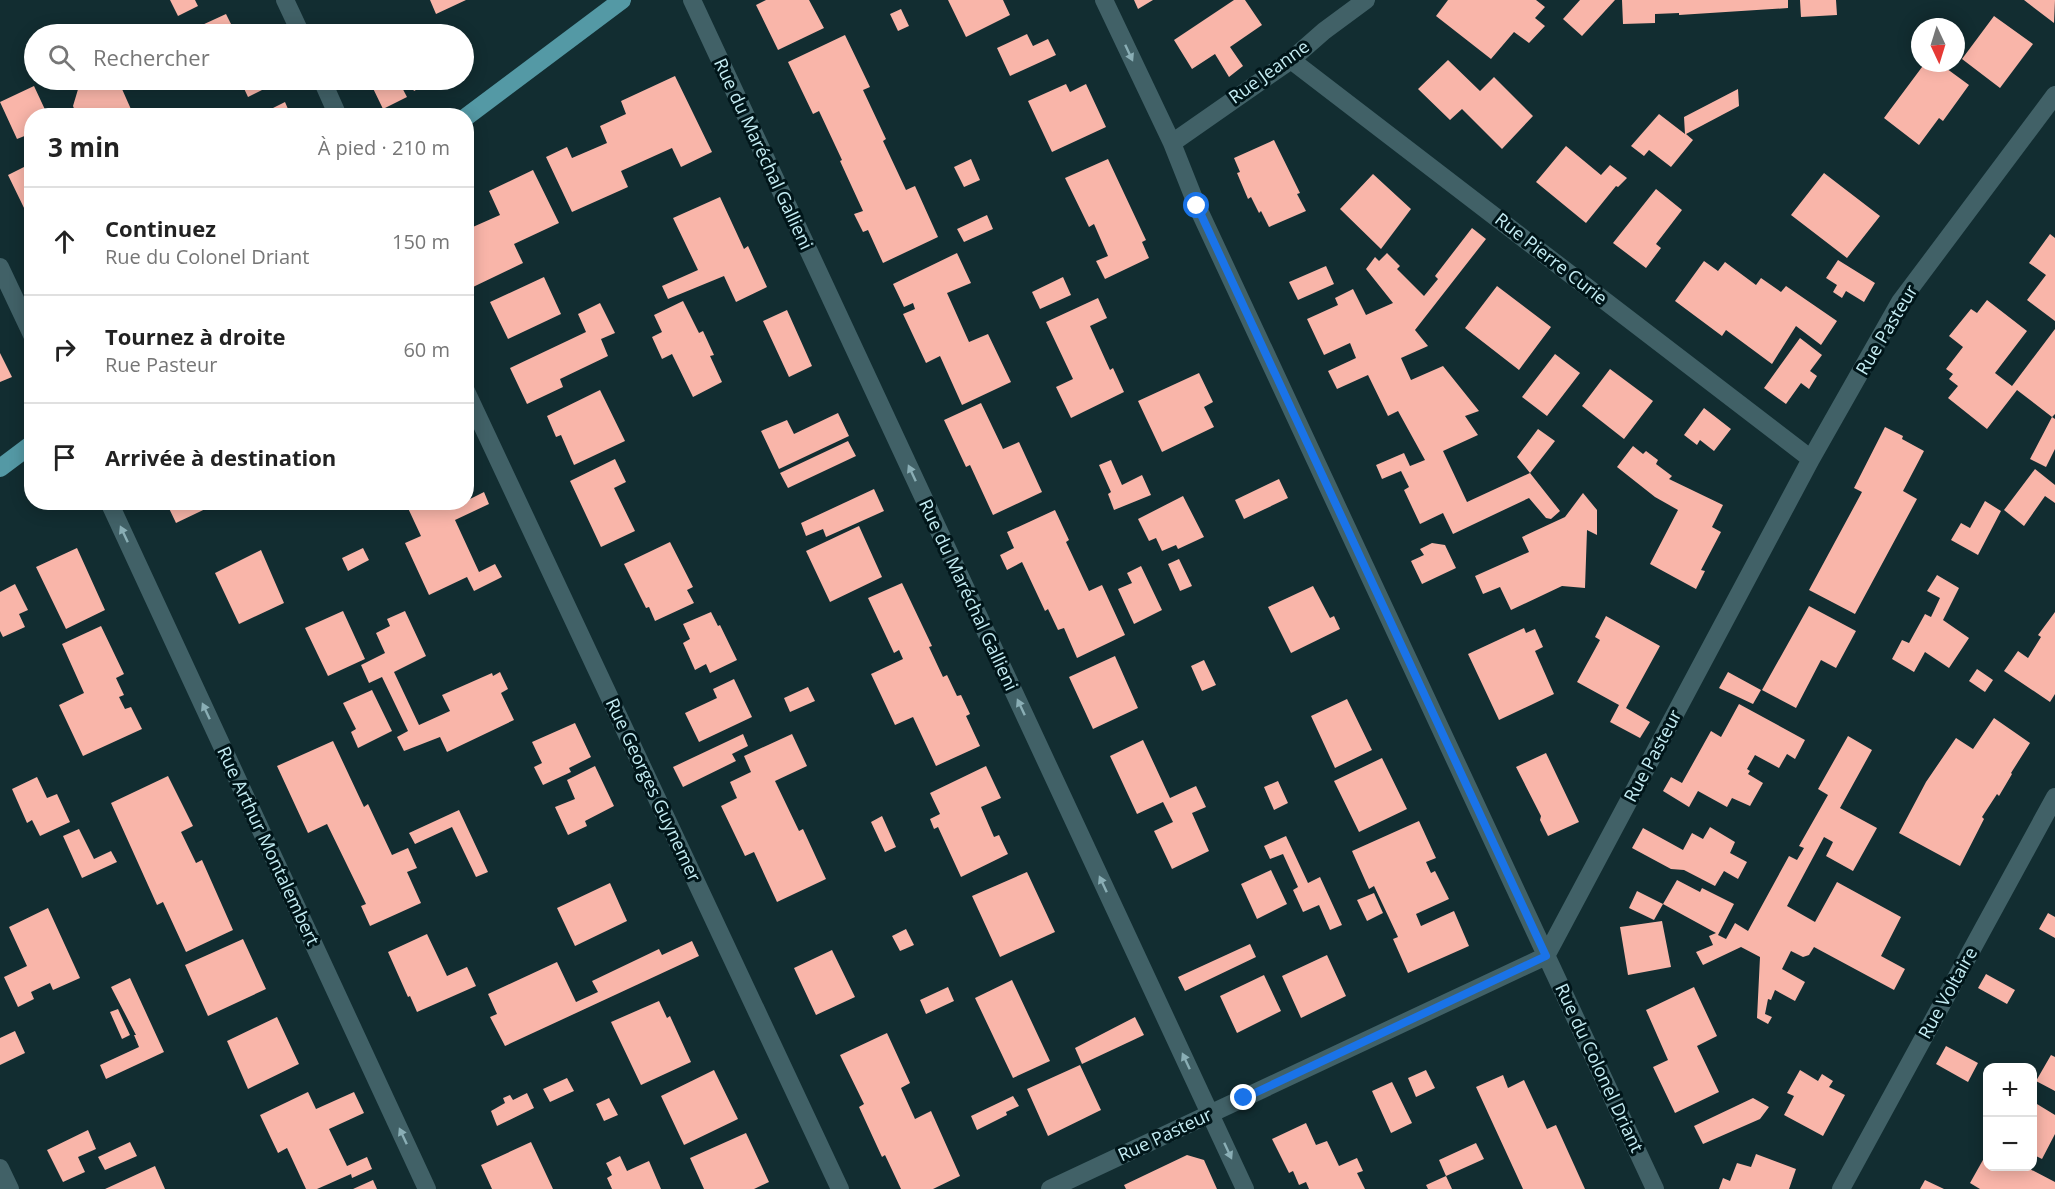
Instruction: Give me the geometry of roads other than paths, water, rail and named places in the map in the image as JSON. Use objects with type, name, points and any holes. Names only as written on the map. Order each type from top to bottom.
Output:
[{"type":"main road","points":[[474,111],[622,0]]},
{"type":"main road","points":[[0,468],[24,450]]},
{"type":"street","points":[[285,0],[296,24]]},
{"type":"street","name":"Rue du Maréchal Gallieni","points":[[692,0],[1245,1189]]},
{"type":"street","name":"Rue du Colonel Driant","points":[[1104,0],[1172,143],[1197,206],[1655,1189]]},
{"type":"street","name":"Rue Jeanne","points":[[1172,143],[1291,60],[1366,0]]},
{"type":"street","name":"Rue Pierre Curie","points":[[1291,60],[1811,459]]},
{"type":"street","points":[[326,90],[334,108]]},
{"type":"street","name":"Rue Pasteur","points":[[1050,1189],[1546,956],[1811,459],[1900,302],[2055,95]]},
{"type":"street","points":[[0,267],[24,318]]},
{"type":"street","name":"Rue Georges Guynemer","points":[[474,408],[840,1189]]},
{"type":"street","name":"Rue Arthur Montalembert","points":[[113,510],[428,1189]]},
{"type":"street","name":"Rue Voltaire","points":[[1841,1189],[2055,797]]},
{"type":"street","points":[[0,1168],[10,1189]]}]
